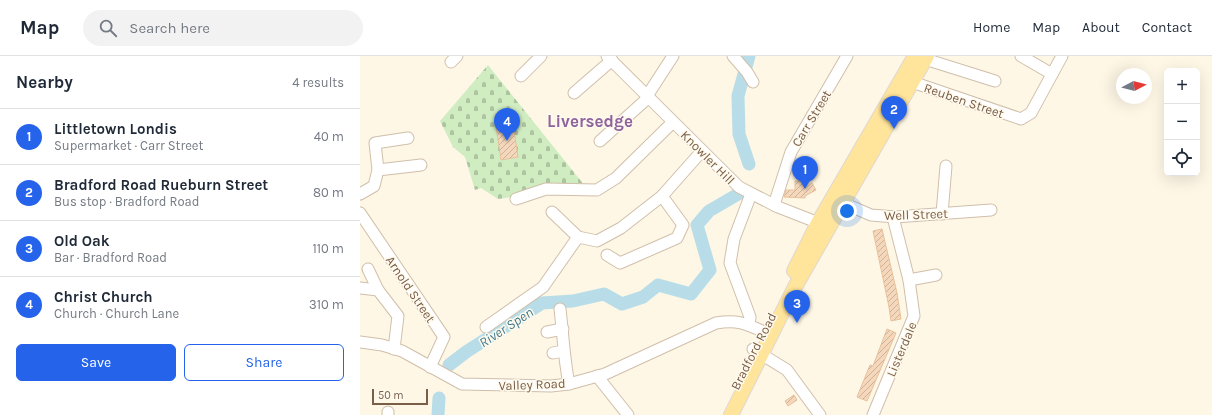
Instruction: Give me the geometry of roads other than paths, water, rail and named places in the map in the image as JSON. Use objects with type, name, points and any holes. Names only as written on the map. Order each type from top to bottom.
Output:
[{"type":"main road","name":"Bradford Road","points":[[824,225],[843,203],[912,82],[922,57]]},
{"type":"main road","name":"Bradford Road","points":[[731,415],[766,333],[824,225],[922,57]]},
{"type":"main road","name":"Bradford Road","points":[[720,415],[757,352]]},
{"type":"street","points":[[521,76],[541,56]]},
{"type":"street","points":[[600,141],[648,97],[673,56]]},
{"type":"street","points":[[733,56],[753,82]]},
{"type":"street","name":"Carr Street","points":[[774,205],[791,152],[847,56]]},
{"type":"street","points":[[1021,56],[1052,74],[1062,56]]},
{"type":"street","points":[[922,57],[995,81]]},
{"type":"street","points":[[574,93],[609,58]]},
{"type":"street","name":"Knowler Hill","points":[[609,58],[739,187],[774,205],[824,225]]},
{"type":"street","name":"Reuben Street","points":[[912,82],[1021,119],[1031,112],[1052,74]]},
{"type":"street","points":[[516,199],[546,189],[597,190],[616,178],[673,122]]},
{"type":"street","points":[[360,194],[374,186],[378,170],[375,143],[408,138]]},
{"type":"street","points":[[552,212],[578,237],[597,241],[621,228],[662,196],[702,151]]},
{"type":"street","points":[[378,170],[421,165]]},
{"type":"street","points":[[942,214],[946,166]]},
{"type":"street","points":[[749,325],[750,317],[730,263],[734,239],[751,194]]},
{"type":"street","points":[[607,255],[620,263],[677,238],[684,225],[662,196]]},
{"type":"street","name":"Well Street","points":[[843,203],[870,215],[893,217],[991,210]]},
{"type":"street","name":"Arnold Street","points":[[360,213],[444,337],[430,367]]},
{"type":"street","name":"Listerdale","points":[[873,415],[914,316],[910,280],[893,217]]},
{"type":"street","points":[[486,327],[543,287],[578,237]]},
{"type":"street","points":[[368,269],[378,290],[398,316],[394,349]]},
{"type":"street","points":[[910,280],[936,275]]},
{"type":"street","points":[[360,288],[378,290]]},
{"type":"street","points":[[560,308],[563,329],[558,352],[569,384]]},
{"type":"street","name":"Valley Road","points":[[360,342],[382,345],[394,349],[462,384],[501,386],[569,384],[597,376],[716,323],[733,320],[749,325],[766,333]]},
{"type":"street","points":[[547,332],[563,329]]},
{"type":"street","points":[[757,352],[786,370],[820,415]]},
{"type":"street","points":[[597,376],[628,415]]},
{"type":"waterway","name":"River Spen","points":[[749,56],[738,96],[739,134],[749,164]]},
{"type":"waterway","name":"River Spen","points":[[449,365],[466,352],[542,303],[573,301],[604,294],[622,304],[643,297],[658,285],[691,294],[710,270],[697,225],[709,211],[740,193]]},
{"type":"waterway","name":"River Spen","points":[[438,415],[439,398]]},
{"type":"place","name":"Bradford Road Rueburn Street","points":[[894,129]]},
{"type":"place","name":"Christ Church","points":[[507,141]]},
{"type":"place","name":"Littletown Londis","points":[[805,189]]},
{"type":"place","name":"Old Oak","points":[[797,323]]},
{"type":"district","name":"Liversedge","points":[[590,121]]}]
